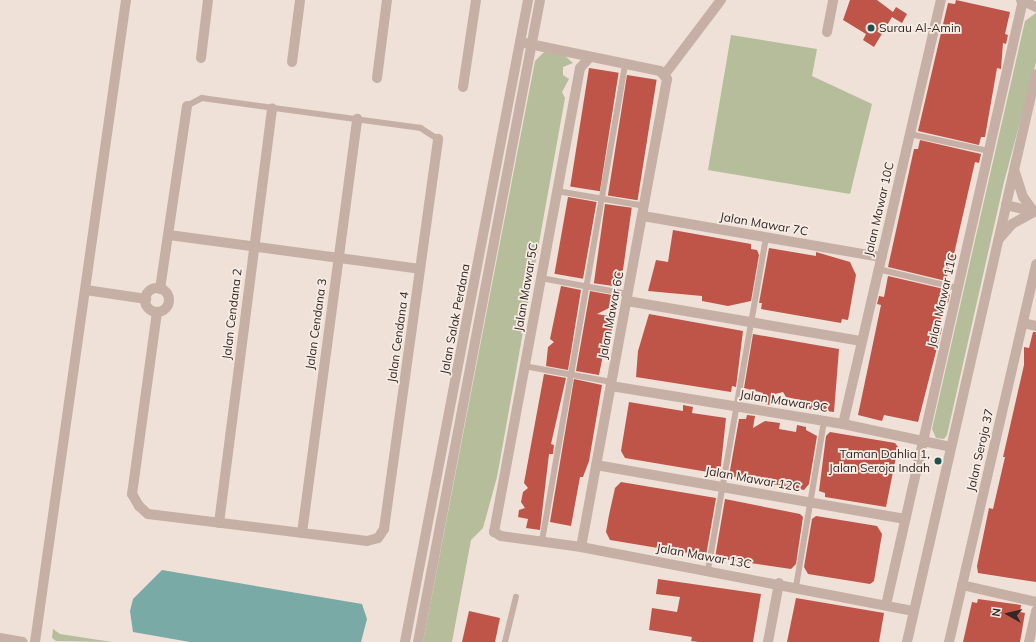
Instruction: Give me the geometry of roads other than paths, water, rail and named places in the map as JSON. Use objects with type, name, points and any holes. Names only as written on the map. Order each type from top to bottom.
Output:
[{"type":"street","points":[[35,642],[126,0]]},
{"type":"street","points":[[201,58],[208,0]]},
{"type":"street","points":[[292,62],[300,0]]},
{"type":"street","points":[[377,78],[387,0]]},
{"type":"street","points":[[463,88],[476,0]]},
{"type":"street","name":"Jalan Salak Perdana","points":[[404,642],[528,0]]},
{"type":"street","name":"Jalan Salak Perdana","points":[[418,642],[540,0]]},
{"type":"street","points":[[520,42],[665,74],[721,0]]},
{"type":"street","points":[[827,32],[833,0]]},
{"type":"street","name":"Jalan Mawar 10C","points":[[843,424],[941,0]]},
{"type":"street","points":[[1022,0],[1036,7]]},
{"type":"street","name":"Jalan Mawar 11C","points":[[886,605],[1022,0]]},
{"type":"street","name":"Jalan Mawar 5C","points":[[494,527],[580,68],[590,57]]},
{"type":"street","name":"Jalan Mawar 6C","points":[[580,547],[644,211],[666,88],[665,74]]},
{"type":"street","points":[[907,642],[950,447],[1036,74]]},
{"type":"street","points":[[160,289],[149,292],[146,299],[150,309],[157,312],[167,307],[169,300],[160,289],[187,106]]},
{"type":"street","name":"Jalan Cendana 2","points":[[219,523],[272,108]]},
{"type":"street","name":"Jalan Cendana 3","points":[[302,533],[357,119]]},
{"type":"street","name":"Jalan Cendana 4","points":[[302,533],[368,541],[378,538],[384,529],[438,139]]},
{"type":"street","points":[[1014,169],[1023,197],[1035,212]]},
{"type":"street","points":[[1006,205],[1035,212]]},
{"type":"street","name":"Jalan Mawar 7C","points":[[644,211],[766,237],[881,257]]},
{"type":"street","points":[[998,240],[1012,224],[1035,212]]},
{"type":"street","points":[[169,235],[420,269]]},
{"type":"street","name":"Jalan Seroja 37","points":[[949,642],[1036,264]]},
{"type":"street","points":[[86,290],[146,299]]},
{"type":"street","points":[[628,298],[751,322],[862,341]]},
{"type":"street","points":[[157,312],[132,494],[148,514],[302,533]]},
{"type":"street","points":[[1023,323],[1036,326]]},
{"type":"street","name":"Jalan Mawar 9C","points":[[612,384],[843,424],[950,447]]},
{"type":"street","name":"Jalan Mawar 12C","points":[[596,465],[905,519]]},
{"type":"street","name":"Jalan Mawar 13C","points":[[494,527],[501,536],[580,547],[708,570],[914,611]]},
{"type":"street","points":[[768,642],[779,583]]},
{"type":"street","points":[[962,585],[1036,602]]},
{"type":"street","points":[[1029,642],[1036,611]]},
{"type":"street","points":[[0,638],[23,642]]},
{"type":"lane","points":[[542,541],[625,64]]},
{"type":"lane","points":[[187,106],[202,98],[421,128],[438,139]]},
{"type":"lane","points":[[910,134],[988,151]]},
{"type":"lane","points":[[557,191],[601,199],[644,211]]},
{"type":"lane","points":[[708,570],[766,237]]},
{"type":"lane","points":[[878,269],[958,288]]},
{"type":"lane","points":[[541,278],[586,286],[628,298]]},
{"type":"lane","points":[[524,366],[571,374],[612,384]]},
{"type":"lane","points":[[796,587],[824,421]]},
{"type":"lane","points":[[505,642],[516,597]]},
{"type":"water","points":[[162,570],[362,604],[367,619],[361,642],[190,642],[133,632],[130,611],[133,599]]},
{"type":"place","name":"Surau Al-Amin","points":[[871,28]]},
{"type":"place","name":"Taman Dahlia 1, Jalan Seroja Indah","points":[[938,461]]}]
